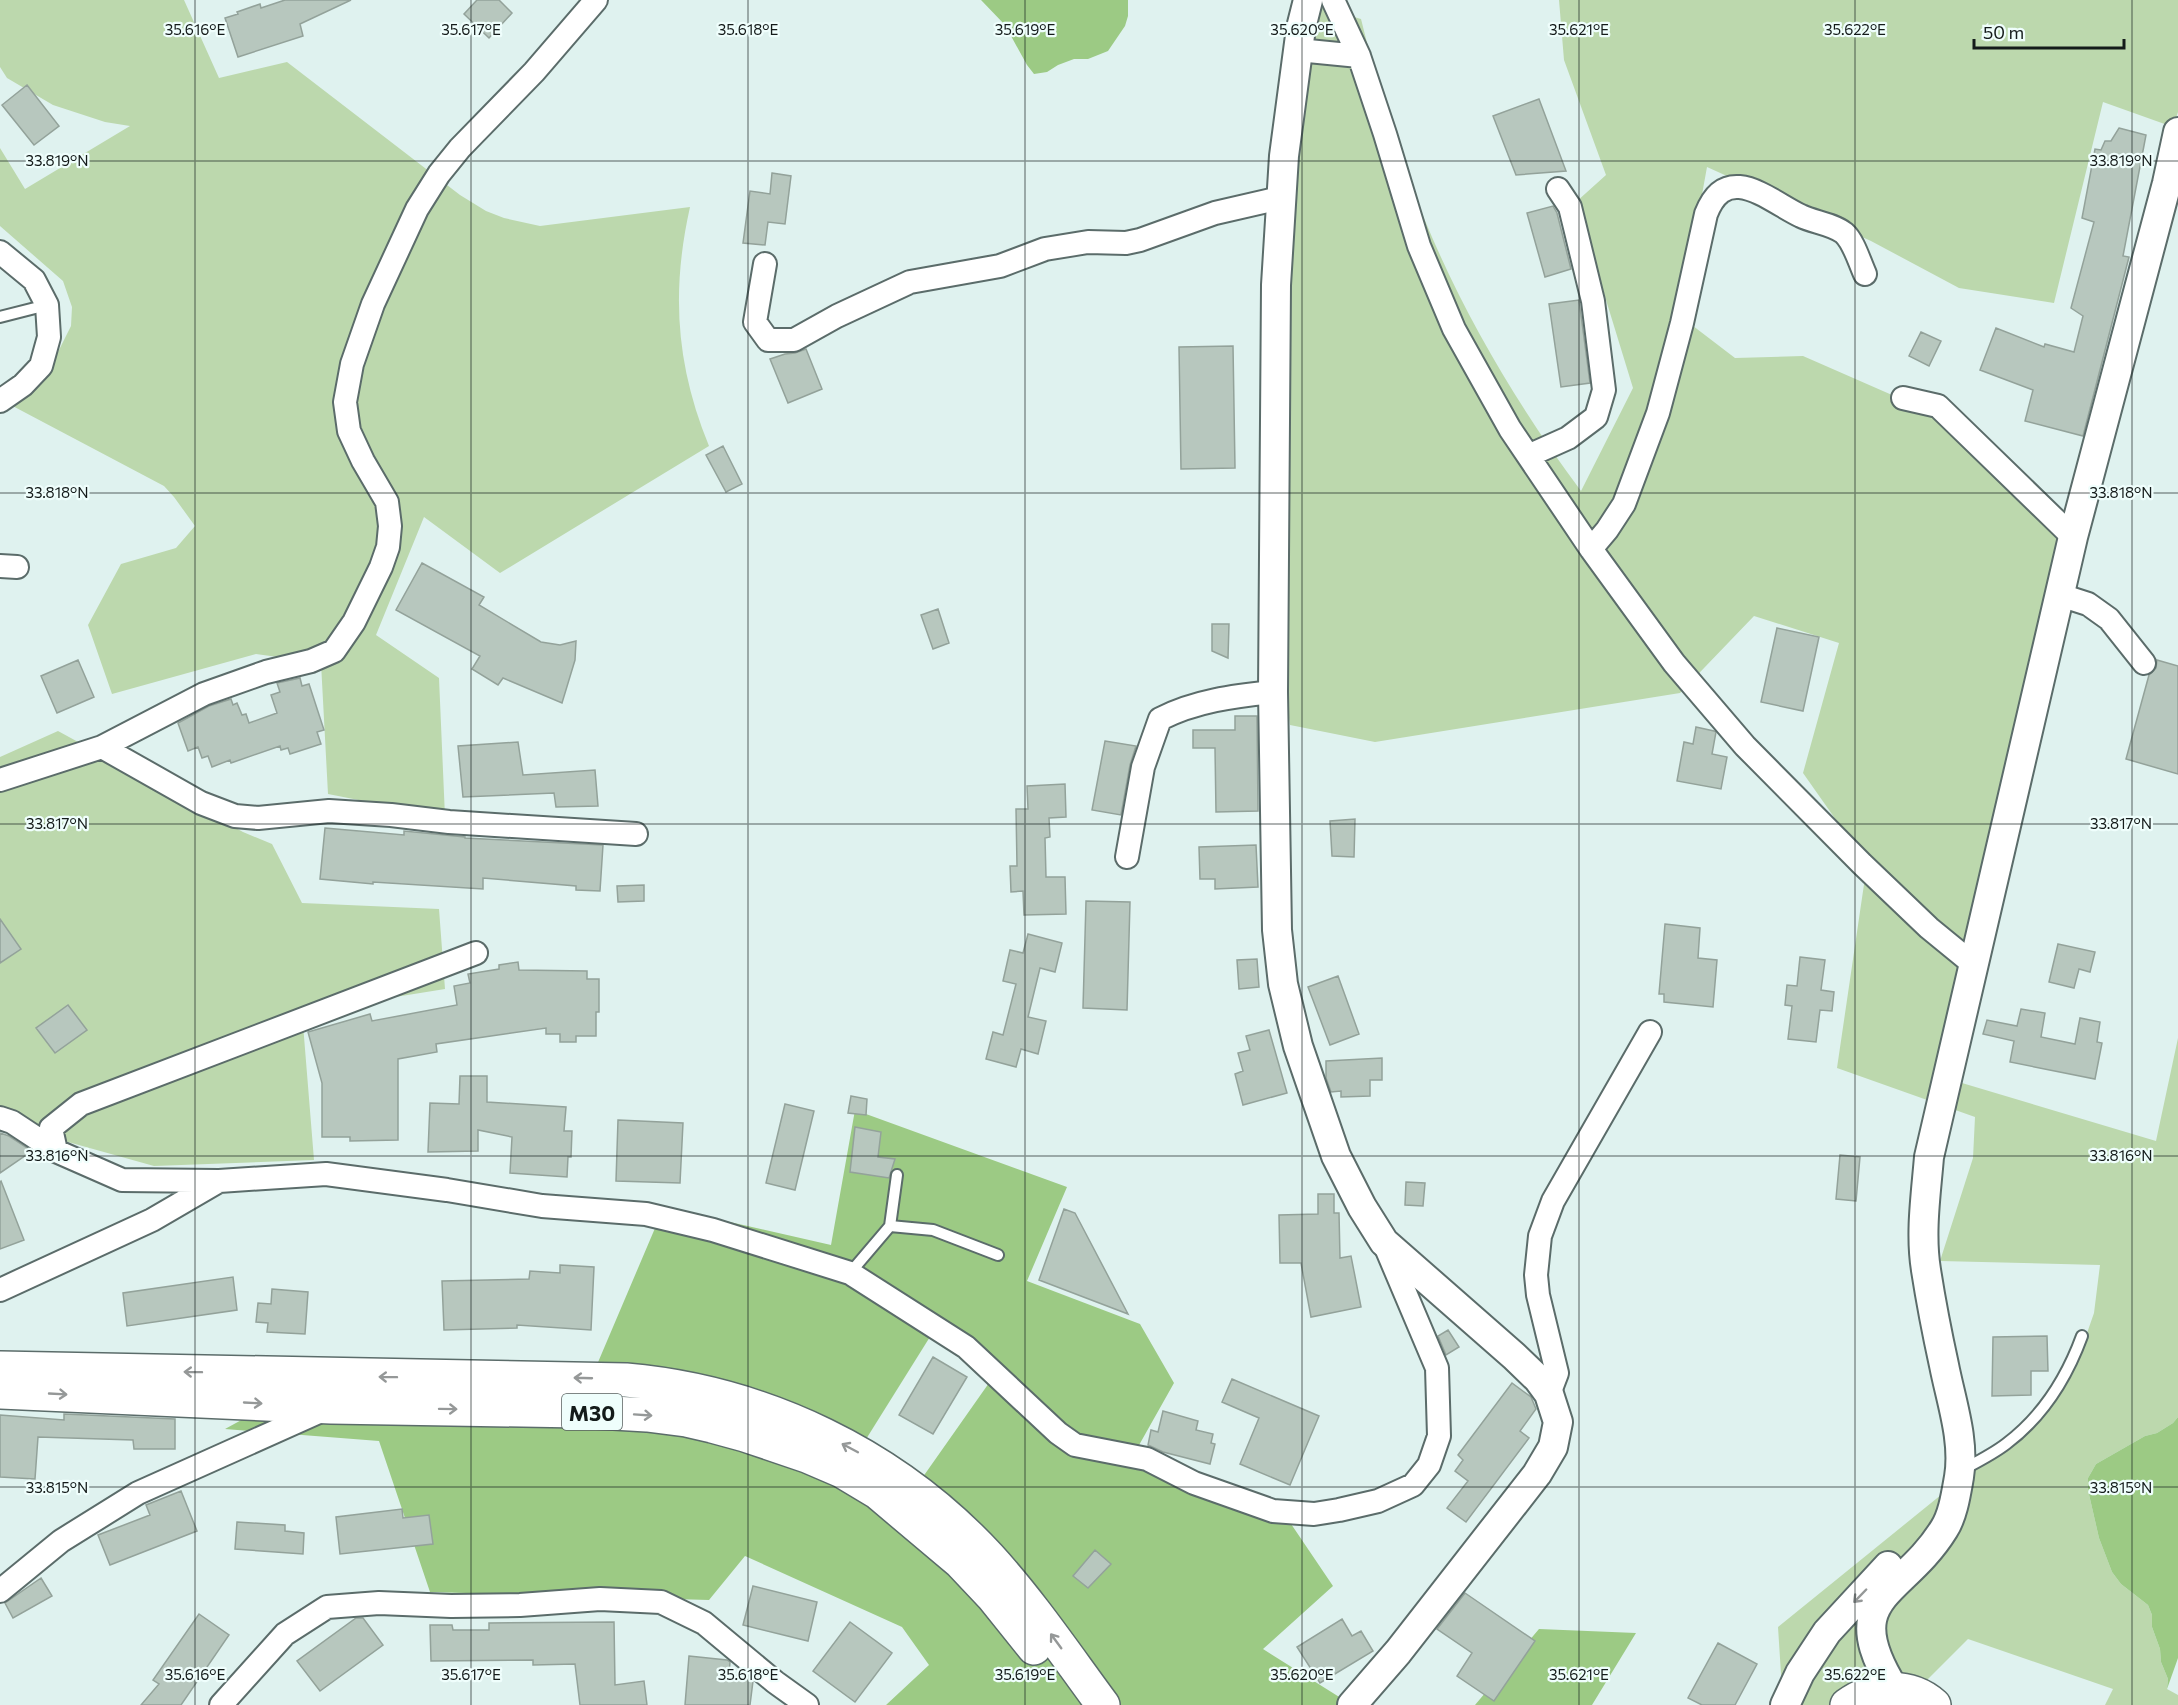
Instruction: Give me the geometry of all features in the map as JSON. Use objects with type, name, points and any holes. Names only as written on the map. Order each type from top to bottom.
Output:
[{"type":"highway","name":"M30","points":[[0,1368],[626,1380],[663,1383],[739,1401],[775,1413],[848,1446],[900,1478],[959,1527],[988,1556],[1034,1612],[1081,1704]]},
{"type":"highway","name":"M30","points":[[0,1392],[331,1407],[580,1411],[647,1415],[712,1426],[807,1456],[842,1471],[877,1492],[960,1562],[1081,1704]]},
{"type":"highway","points":[[1847,1705],[1867,1693],[1894,1689],[1920,1695],[1934,1705]]},
{"type":"street","points":[[0,780],[102,747],[204,694],[266,672],[311,661],[334,651],[354,622],[381,567],[388,547],[390,526],[387,502],[363,461],[349,430],[345,402],[352,364],[374,304],[417,209],[439,174],[460,148],[534,72],[596,0]]},
{"type":"street","points":[[0,1118],[12,1122],[56,1151],[122,1180],[219,1181],[326,1174],[447,1190],[542,1206],[646,1214],[713,1230],[850,1274],[966,1347],[1058,1433],[1076,1445],[1147,1459],[1194,1483],[1273,1511],[1314,1514],[1378,1501],[1413,1485],[1429,1466],[1439,1436],[1437,1368],[1384,1242],[1362,1208],[1336,1156],[1298,1046],[1283,984],[1277,930],[1272,692],[1276,285],[1280,198],[1301,28],[1308,0]]},
{"type":"street","points":[[1333,0],[1359,56],[1419,246],[1449,318],[1510,429],[1530,455],[1591,549],[1674,663],[1745,746],[1929,928],[1973,964]]},
{"type":"street","points":[[1298,50],[1359,56]]},
{"type":"street","points":[[1894,1689],[1881,1668],[1871,1642],[1872,1616],[1891,1589],[1945,1528],[1952,1512],[1958,1481],[1957,1427],[1925,1268],[1924,1221],[1929,1157],[2073,537],[2167,183],[2178,132]]},
{"type":"street","points":[[1591,549],[1624,504],[1658,413],[1682,323],[1706,214],[1712,199],[1723,190],[1738,187],[1760,191],[1786,209],[1844,233],[1852,244],[1865,274]]},
{"type":"street","points":[[1530,455],[1568,438],[1596,417],[1604,390],[1593,300],[1570,207],[1558,189]]},
{"type":"street","points":[[765,264],[755,322],[768,340],[794,340],[837,316],[910,282],[1000,266],[1045,249],[1088,242],[1126,243],[1140,240],[1215,213],[1280,198]]},
{"type":"street","points":[[0,252],[34,280],[47,306],[49,337],[41,366],[22,385],[0,401]]},
{"type":"street","points":[[1903,398],[1938,406],[2073,537]]},
{"type":"street","points":[[2060,595],[2088,604],[2109,619],[2144,663]]},
{"type":"street","points":[[1127,857],[1143,767],[1160,719],[1176,711],[1213,700],[1272,692]]},
{"type":"street","points":[[102,747],[201,803],[235,816],[258,818],[329,811],[449,822],[636,834]]},
{"type":"street","points":[[56,1151],[51,1128],[81,1104],[476,953]]},
{"type":"street","points":[[1549,1394],[1557,1373],[1538,1295],[1536,1275],[1540,1236],[1553,1201],[1650,1032]]},
{"type":"street","points":[[0,1290],[152,1220],[219,1181]]},
{"type":"street","points":[[1352,1705],[1398,1652],[1537,1474],[1553,1447],[1558,1422],[1549,1394],[1538,1379],[1384,1242]]},
{"type":"street","points":[[0,1591],[61,1541],[138,1493],[278,1428],[331,1407]]},
{"type":"street","points":[[1785,1705],[1800,1673],[1827,1632],[1943,1508],[1958,1481]]},
{"type":"street","points":[[221,1705],[285,1634],[327,1607],[379,1603],[451,1606],[520,1605],[600,1599],[661,1602],[704,1623],[775,1682],[807,1705]]},
{"type":"lane","points":[[0,317],[47,306]]},
{"type":"lane","points":[[850,1274],[890,1226],[897,1175]]},
{"type":"lane","points":[[890,1226],[933,1230],[998,1255]]},
{"type":"lane","points":[[1958,1481],[2006,1445],[2044,1406],[2073,1362],[2082,1336]]},
{"type":"green space","points":[[0,0],[184,0],[219,78],[287,62],[460,195],[486,211],[504,218],[540,226],[690,207],[680,269],[680,328],[689,386],[709,446],[500,573],[424,517],[376,635],[439,678],[445,817],[328,794],[321,663],[256,654],[112,694],[88,625],[121,564],[176,548],[195,526],[164,486],[7,403],[47,374],[71,326],[72,307],[63,281],[0,226],[0,148],[25,189],[130,126],[105,122],[53,105],[7,78],[0,67]]},
{"type":"green space","points":[[981,0],[1128,0],[1128,16],[1125,26],[1108,51],[1088,59],[1074,59],[1047,72],[1034,74],[1005,25]]},
{"type":"green space","points":[[1559,0],[2178,0],[2178,112],[2173,127],[2103,102],[2054,303],[1959,288],[1871,241],[1707,167],[1680,316],[1735,358],[1803,356],[1924,409],[2062,538],[1982,937],[1962,1083],[2156,1141],[2178,1038],[2178,1417],[2157,1433],[2145,1436],[2096,1464],[2088,1478],[2088,1490],[2099,1538],[2112,1572],[2121,1584],[2148,1605],[2152,1615],[2152,1627],[2160,1649],[2161,1662],[2168,1679],[2167,1689],[2178,1695],[2178,1705],[2105,1705],[2113,1689],[1968,1639],[1918,1689],[1846,1705],[1783,1705],[1778,1627],[1973,1469],[1995,1455],[2078,1359],[2094,1313],[2100,1265],[1940,1261],[1973,1158],[1975,1117],[1837,1068],[1867,864],[1803,773],[1839,643],[1754,616],[1680,693],[1375,742],[1290,725],[1272,598],[1287,176],[1302,2],[1361,19],[1396,144],[1445,266],[1507,382],[1581,491],[1633,388],[1576,202],[1606,175],[1564,60]]},
{"type":"green space","points":[[58,731],[243,832],[272,844],[302,903],[439,909],[445,989],[302,1012],[314,1160],[154,1166],[0,1123],[0,757]]},
{"type":"green space","points":[[855,1110],[1067,1187],[1027,1281],[1140,1324],[1174,1383],[1134,1454],[1285,1515],[1333,1586],[1263,1649],[1352,1705],[886,1705],[929,1665],[902,1627],[745,1556],[709,1600],[430,1592],[379,1441],[225,1429],[305,1385],[596,1367],[664,1207],[831,1245]],"holes":[[[933,1332],[996,1373],[913,1491],[858,1452]]]},
{"type":"green space","points":[[2178,1417],[2178,1658],[2167,1689],[2168,1679],[2152,1627],[2152,1615],[2148,1605],[2121,1584],[2112,1572],[2099,1538],[2088,1490],[2088,1478],[2096,1464],[2145,1436],[2157,1433]]},
{"type":"green space","points":[[1539,1629],[1636,1633],[1592,1705],[1475,1705]]},
{"type":"building","points":[[285,0],[351,0],[300,24],[303,36],[238,57],[225,18],[260,4],[261,8]]},
{"type":"building","points":[[477,0],[499,0],[512,13],[489,38],[464,14]]},
{"type":"building","points":[[27,85],[59,126],[34,145],[2,105]]},
{"type":"building","points":[[1539,99],[1566,171],[1516,175],[1493,116]]},
{"type":"building","points":[[2119,128],[2146,135],[2123,256],[2129,257],[2083,436],[2025,421],[2033,390],[1980,370],[1996,328],[2044,347],[2045,344],[2074,352],[2083,316],[2071,308],[2094,222],[2082,218],[2095,149],[2101,150],[2105,141],[2111,141]]},
{"type":"building","points":[[772,173],[791,176],[785,224],[768,222],[765,245],[743,243],[750,191],[770,194]]},
{"type":"building","points":[[1553,206],[1557,213],[1571,269],[1545,277],[1527,213]]},
{"type":"building","points":[[1579,300],[1590,383],[1561,387],[1549,304]]},
{"type":"building","points":[[1921,332],[1941,341],[1929,366],[1909,356]]},
{"type":"building","points":[[1233,346],[1235,468],[1181,469],[1179,347]]},
{"type":"building","points":[[806,349],[822,389],[788,403],[770,359]]},
{"type":"building","points":[[723,446],[742,484],[726,492],[706,455]]},
{"type":"building","points":[[422,563],[484,597],[479,605],[541,642],[560,645],[576,641],[575,660],[562,703],[503,678],[498,685],[472,669],[480,656],[396,610]]},
{"type":"building","points":[[938,609],[949,643],[933,649],[921,615]]},
{"type":"building","points":[[1212,624],[1229,624],[1228,658],[1212,651]]},
{"type":"building","points":[[1777,628],[1819,637],[1803,711],[1761,702]]},
{"type":"building","points":[[78,660],[94,697],[57,713],[41,676]]},
{"type":"building","points":[[2157,660],[2178,666],[2178,774],[2126,759],[2149,675],[2156,668]]},
{"type":"building","points":[[300,678],[302,686],[309,684],[324,730],[317,732],[321,744],[290,754],[288,748],[281,750],[280,746],[212,767],[208,756],[202,758],[198,747],[188,751],[178,723],[209,706],[231,699],[233,705],[237,703],[242,715],[246,714],[249,723],[277,713],[271,695],[280,692],[277,683]]},
{"type":"building","points":[[1235,716],[1257,716],[1258,811],[1216,812],[1215,748],[1193,748],[1193,730],[1235,730]]},
{"type":"building","points":[[1696,727],[1716,732],[1712,754],[1727,757],[1721,789],[1677,781],[1684,742],[1693,744]]},
{"type":"building","points":[[1105,741],[1136,746],[1130,765],[1121,815],[1092,810]]},
{"type":"building","points":[[518,742],[523,775],[595,770],[598,806],[556,807],[554,793],[463,797],[458,746]]},
{"type":"building","points":[[1065,784],[1066,817],[1049,818],[1050,837],[1045,838],[1046,877],[1065,877],[1066,914],[1024,915],[1023,891],[1011,892],[1010,866],[1017,866],[1016,809],[1028,809],[1027,786]]},
{"type":"building","points":[[1355,819],[1354,857],[1332,856],[1330,821]]},
{"type":"building","points":[[325,828],[404,835],[404,831],[465,838],[603,845],[600,891],[576,890],[576,886],[483,878],[483,889],[320,879]]},
{"type":"building","points":[[1256,845],[1258,887],[1215,889],[1215,879],[1200,879],[1199,847]]},
{"type":"building","points":[[644,885],[644,901],[618,902],[617,886]]},
{"type":"building","points":[[1086,901],[1130,902],[1127,1010],[1083,1008]]},
{"type":"building","points":[[0,919],[21,949],[0,963]]},
{"type":"building","points":[[1665,924],[1700,928],[1698,958],[1717,960],[1713,1007],[1664,1002],[1664,994],[1659,994]]},
{"type":"building","points":[[1028,934],[1062,943],[1055,972],[1040,968],[1028,1017],[1046,1021],[1038,1054],[1021,1049],[1016,1067],[986,1059],[993,1032],[1003,1035],[1016,984],[1003,981],[1010,950],[1023,953]]},
{"type":"building","points":[[2058,944],[2095,952],[2090,972],[2079,969],[2074,988],[2049,982]]},
{"type":"building","points":[[1800,957],[1825,960],[1821,990],[1834,992],[1832,1011],[1820,1010],[1816,1042],[1788,1039],[1792,1006],[1785,1005],[1787,985],[1797,986]]},
{"type":"building","points":[[1257,959],[1259,987],[1239,989],[1237,960]]},
{"type":"building","points":[[518,962],[519,970],[587,971],[587,979],[599,979],[596,1036],[576,1036],[576,1042],[560,1042],[560,1034],[546,1034],[546,1028],[436,1044],[437,1052],[398,1059],[398,1140],[350,1141],[350,1137],[322,1137],[322,1083],[308,1032],[370,1014],[372,1021],[457,1005],[454,986],[470,983],[468,974],[499,969],[499,965]]},
{"type":"building","points":[[1338,976],[1359,1034],[1330,1045],[1308,987]]},
{"type":"building","points":[[68,1005],[87,1030],[55,1053],[36,1028]]},
{"type":"building","points":[[2021,1009],[2045,1013],[2041,1037],[2075,1044],[2080,1018],[2100,1022],[2097,1042],[2102,1043],[2095,1079],[2010,1062],[2014,1041],[1983,1034],[1987,1020],[2017,1026]]},
{"type":"building","points":[[1269,1030],[1287,1093],[1243,1105],[1235,1074],[1243,1071],[1238,1053],[1250,1050],[1246,1036]]},
{"type":"building","points":[[1382,1058],[1382,1080],[1370,1080],[1370,1096],[1341,1097],[1341,1091],[1331,1092],[1326,1078],[1326,1061]]},
{"type":"building","points":[[460,1076],[487,1076],[487,1102],[566,1107],[564,1131],[572,1131],[571,1157],[568,1157],[567,1177],[510,1173],[512,1137],[478,1130],[478,1151],[428,1152],[430,1103],[459,1104]]},
{"type":"building","points":[[851,1096],[867,1099],[866,1115],[848,1113]]},
{"type":"building","points":[[785,1104],[814,1111],[795,1190],[766,1183]]},
{"type":"building","points":[[618,1120],[683,1123],[680,1183],[616,1181]]},
{"type":"building","points":[[855,1127],[881,1132],[878,1157],[895,1159],[889,1178],[850,1172]]},
{"type":"building","points":[[0,1133],[32,1151],[0,1173]]},
{"type":"building","points":[[1840,1155],[1860,1157],[1856,1201],[1836,1199]]},
{"type":"building","points":[[0,1182],[24,1240],[0,1249]]},
{"type":"building","points":[[1406,1182],[1425,1183],[1423,1206],[1405,1205]]},
{"type":"building","points":[[1318,1194],[1334,1194],[1334,1213],[1339,1213],[1340,1258],[1351,1256],[1361,1307],[1311,1317],[1301,1263],[1280,1263],[1279,1215],[1318,1214]]},
{"type":"building","points":[[1064,1209],[1075,1213],[1128,1314],[1039,1280]]},
{"type":"building","points":[[560,1265],[594,1267],[591,1330],[517,1325],[517,1328],[444,1330],[442,1281],[529,1279],[530,1271],[560,1273]]},
{"type":"building","points":[[233,1277],[237,1310],[127,1326],[123,1293]]},
{"type":"building","points":[[272,1289],[308,1292],[305,1334],[267,1332],[268,1323],[256,1322],[258,1303],[271,1304]]},
{"type":"building","points":[[1448,1330],[1459,1347],[1446,1355],[1438,1336]]},
{"type":"building","points":[[2047,1336],[2048,1371],[2031,1371],[2031,1395],[1992,1396],[1993,1337]]},
{"type":"building","points":[[933,1357],[967,1377],[933,1434],[899,1415]]},
{"type":"building","points":[[1232,1379],[1319,1416],[1290,1485],[1240,1464],[1259,1418],[1222,1402]]},
{"type":"building","points":[[1512,1383],[1531,1397],[1536,1409],[1520,1431],[1529,1438],[1466,1522],[1447,1508],[1468,1481],[1455,1471],[1463,1460],[1458,1455]]},
{"type":"building","points":[[1163,1411],[1198,1421],[1196,1430],[1213,1434],[1211,1443],[1215,1444],[1210,1464],[1163,1452],[1148,1445],[1151,1430],[1158,1432]]},
{"type":"building","points":[[64,1414],[175,1419],[175,1449],[134,1449],[133,1440],[38,1437],[35,1479],[0,1477],[0,1415],[64,1420]]},
{"type":"building","points":[[181,1491],[197,1531],[110,1565],[98,1535],[150,1515],[146,1505]]},
{"type":"building","points":[[402,1509],[403,1518],[429,1515],[433,1544],[340,1554],[336,1517]]},
{"type":"building","points":[[237,1522],[285,1525],[285,1531],[304,1533],[303,1554],[235,1549]]},
{"type":"building","points":[[1095,1550],[1111,1564],[1088,1588],[1073,1576]]},
{"type":"building","points":[[41,1578],[52,1596],[13,1618],[5,1603]]},
{"type":"building","points":[[753,1586],[817,1602],[808,1641],[743,1625]]},
{"type":"building","points":[[1465,1593],[1535,1641],[1494,1701],[1457,1676],[1472,1653],[1437,1629]]},
{"type":"building","points":[[199,1614],[229,1635],[181,1705],[141,1705],[159,1684],[153,1680]]},
{"type":"building","points":[[356,1618],[363,1618],[383,1645],[320,1691],[297,1661]]},
{"type":"building","points":[[1342,1619],[1352,1636],[1361,1631],[1373,1651],[1320,1683],[1297,1647]]},
{"type":"building","points":[[614,1622],[615,1685],[644,1681],[647,1705],[580,1705],[575,1664],[533,1665],[533,1660],[431,1661],[430,1625],[452,1625],[453,1630],[489,1630],[489,1623]]},
{"type":"building","points":[[850,1622],[892,1653],[855,1702],[813,1671]]},
{"type":"building","points":[[1718,1643],[1757,1664],[1735,1705],[1702,1705],[1688,1698]]},
{"type":"building","points":[[689,1656],[730,1662],[729,1675],[747,1676],[753,1681],[750,1705],[685,1705]]}]
